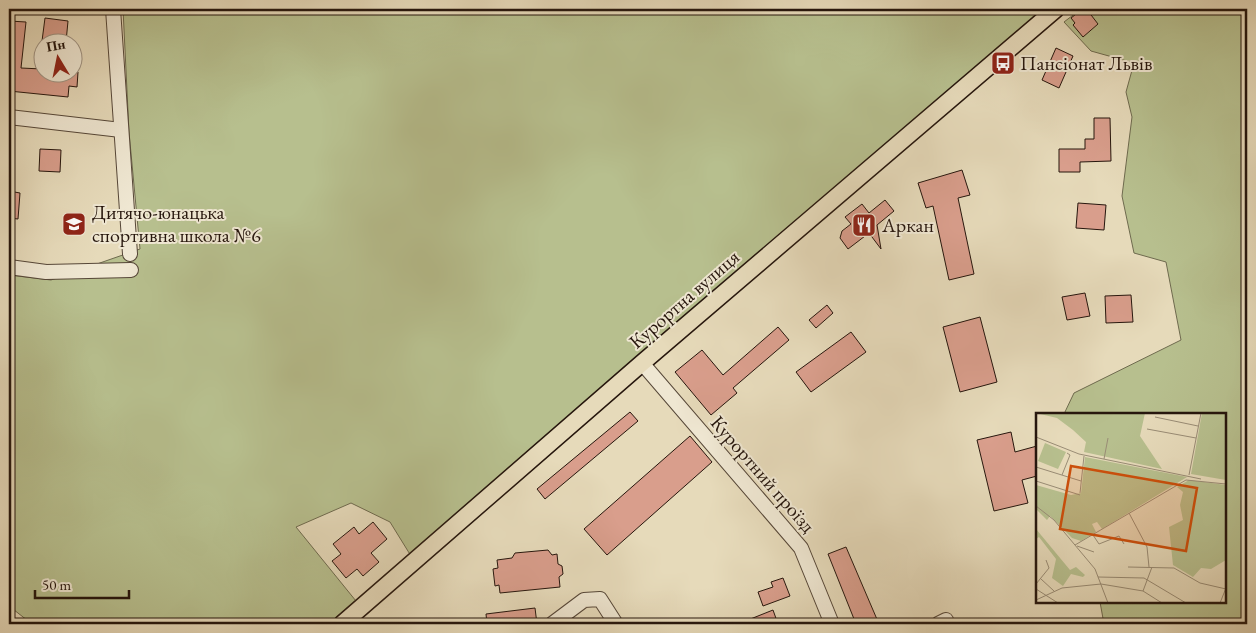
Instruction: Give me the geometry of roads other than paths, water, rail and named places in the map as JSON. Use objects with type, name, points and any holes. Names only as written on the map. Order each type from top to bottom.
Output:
[{"type":"main road","name":"Курортна вулиця","points":[[342,624],[1056,9]]},
{"type":"street","points":[[113,9],[130,254]]},
{"type":"street","points":[[9,117],[121,130]]},
{"type":"street","points":[[9,267],[46,272],[131,270]]},
{"type":"street","name":"Курортний проїзд","points":[[642,364],[801,548],[832,624]]},
{"type":"street","points":[[552,624],[584,600],[600,599],[616,624]]},
{"type":"place","name":"Пансіонат Львів","points":[[1003,63]]},
{"type":"place","name":"Дитячо-юнацька спортивна школа №6","points":[[74,224]]},
{"type":"place","name":"Аркан","points":[[864,225]]}]
